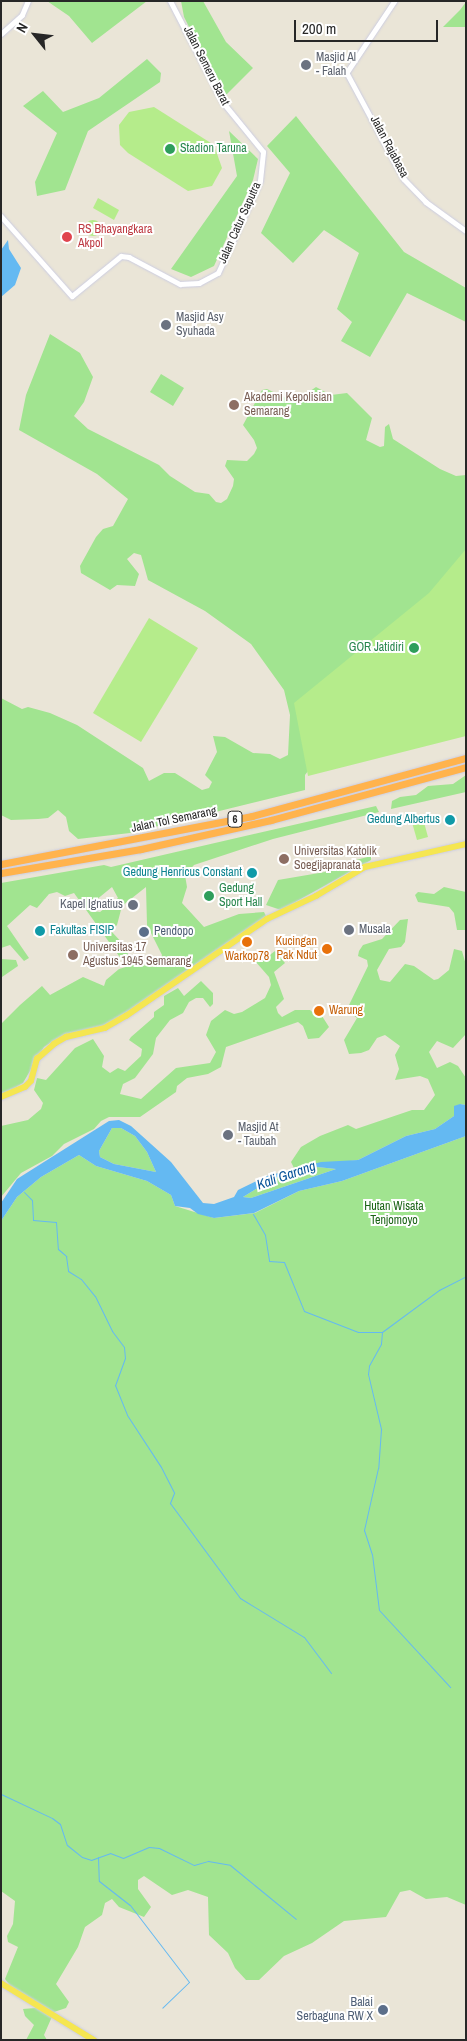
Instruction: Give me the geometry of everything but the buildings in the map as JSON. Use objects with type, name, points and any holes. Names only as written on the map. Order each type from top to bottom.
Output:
[{"type":"highway","name":"Jalan Tol Semarang","points":[[1,864],[252,816],[466,758]]},
{"type":"highway","name":"Jalan Tol Semarang","points":[[1,873],[141,849],[262,822],[466,768]]},
{"type":"main road","points":[[1,1097],[25,1087],[31,1081],[38,1059],[54,1044],[66,1037],[105,1028],[126,1016],[266,919],[316,896],[365,867],[466,844]]},
{"type":"main road","points":[[1,1983],[94,2040]]},
{"type":"street","points":[[1,34],[22,15],[28,1]]},
{"type":"street","name":"Jalan Semeru Barat","points":[[170,1],[222,103],[263,152]]},
{"type":"street","name":"Jalan Rajabasa","points":[[395,1],[347,73],[404,179],[426,202],[466,231]]},
{"type":"street","name":"Jalan Catur Saputra","points":[[1,216],[72,296],[121,256],[129,257],[180,284],[199,283],[218,273],[260,181],[263,152]]},
{"type":"green space","points":[[47,1],[147,1],[92,43],[69,16]]},
{"type":"green space","points":[[181,1],[203,1],[226,42],[253,68],[224,97],[184,17]]},
{"type":"green space","points":[[466,2],[466,27],[443,27],[460,10]]},
{"type":"green space","points":[[147,59],[161,73],[160,82],[88,131],[65,190],[37,196],[35,182],[57,133],[23,106],[43,91],[63,112],[99,98]]},
{"type":"green space","name":"Stadion Taruna","points":[[154,107],[214,145],[222,168],[212,186],[188,191],[128,153],[120,145],[119,125],[129,112]]},
{"type":"green space","points":[[296,116],[404,252],[466,288],[466,322],[407,293],[370,357],[341,341],[352,322],[337,309],[359,253],[324,230],[293,263],[261,233],[290,173],[267,146]]},
{"type":"green space","points":[[229,131],[258,159],[253,180],[214,266],[191,277],[171,269],[237,176]]},
{"type":"green space","points":[[98,198],[119,210],[114,220],[93,208]]},
{"type":"green space","points":[[93,220],[101,228],[93,236],[85,228]]},
{"type":"green space","points":[[50,334],[80,353],[93,377],[84,402],[74,416],[88,429],[159,465],[170,476],[195,492],[209,494],[216,502],[221,503],[227,499],[233,486],[234,479],[225,466],[227,460],[247,461],[257,448],[254,440],[243,425],[262,390],[267,389],[288,399],[300,398],[316,387],[331,395],[347,393],[372,418],[366,440],[380,447],[384,446],[385,427],[389,424],[393,439],[440,469],[456,476],[466,475],[466,558],[305,775],[305,790],[130,833],[78,839],[69,831],[66,817],[58,810],[48,818],[38,819],[11,820],[1,815],[1,698],[22,709],[28,707],[50,713],[77,725],[143,768],[149,781],[164,773],[175,773],[202,790],[209,788],[212,782],[205,775],[217,752],[213,736],[225,737],[253,753],[270,754],[280,759],[288,755],[290,715],[284,690],[251,644],[205,611],[148,580],[141,555],[134,553],[127,559],[139,574],[135,586],[117,585],[110,590],[81,573],[80,566],[96,537],[103,529],[113,526],[128,499],[97,474],[19,430],[26,395]]},
{"type":"green space","points":[[161,374],[184,388],[173,406],[150,392]]},
{"type":"green space","name":"GOR Jatidiri","points":[[466,549],[466,736],[308,776],[294,703],[429,593]]},
{"type":"green space","points":[[149,618],[198,648],[141,742],[93,713]]},
{"type":"green space","points":[[466,775],[466,792],[391,809],[392,801],[400,797],[416,795],[428,786],[453,784]]},
{"type":"green space","points":[[376,806],[379,812],[273,839],[194,865],[185,875],[187,887],[182,903],[204,927],[239,914],[264,912],[267,918],[151,1001],[102,1027],[58,1038],[44,1047],[23,1083],[1,1096],[1,1024],[20,1005],[42,986],[50,995],[83,977],[104,986],[106,980],[119,969],[136,964],[153,967],[160,962],[162,955],[147,925],[146,887],[122,906],[117,925],[111,931],[126,947],[129,958],[124,963],[74,893],[65,896],[57,892],[49,894],[37,908],[30,905],[7,926],[29,958],[24,961],[10,945],[1,948],[1,883],[104,865],[111,867]],"holes":[[[112,887],[118,898],[100,912],[93,911],[90,905]]]},
{"type":"green space","points":[[422,815],[428,837],[417,840],[411,819]]},
{"type":"green space","points":[[371,856],[371,860],[281,910],[266,905],[278,880],[325,872],[334,866]]},
{"type":"green space","points":[[444,887],[466,892],[466,930],[457,930],[454,913],[449,907],[418,902],[415,895],[418,892],[434,894]]},
{"type":"green space","points":[[408,919],[405,942],[401,947],[389,949],[377,970],[380,980],[390,982],[405,964],[414,966],[434,980],[438,979],[449,970],[454,949],[462,951],[466,965],[466,1034],[453,1048],[437,1041],[429,1052],[437,1068],[450,1062],[458,1066],[466,1078],[466,1105],[460,1104],[454,1116],[435,1129],[406,1136],[358,1160],[294,1168],[291,1162],[301,1147],[320,1136],[348,1125],[356,1129],[412,1110],[424,1110],[435,1095],[428,1079],[420,1076],[395,1080],[399,1069],[395,1055],[400,1046],[385,1035],[377,1038],[369,1050],[361,1053],[349,1054],[344,1040],[357,1018],[349,1012],[349,1005],[368,966],[367,960],[358,956],[359,951],[363,945],[382,939],[400,920]]},
{"type":"green space","points":[[275,951],[285,963],[274,972],[284,999],[276,1007],[278,1013],[282,1017],[295,1010],[310,1010],[318,1017],[322,1016],[329,1027],[319,1038],[308,1039],[303,1026],[298,1022],[226,1047],[221,1067],[208,1074],[187,1078],[177,1086],[176,1092],[140,1117],[109,1117],[101,1121],[94,1129],[64,1144],[52,1156],[21,1173],[1,1197],[1,1126],[28,1120],[41,1109],[43,1103],[34,1090],[37,1078],[46,1080],[75,1048],[93,1039],[104,1056],[102,1067],[110,1073],[118,1068],[125,1071],[141,1056],[142,1049],[129,1040],[154,1017],[154,1012],[164,1005],[164,996],[178,988],[184,996],[201,981],[213,993],[213,1004],[210,1007],[203,998],[196,998],[189,1002],[183,1013],[170,1020],[156,1038],[153,1054],[135,1078],[123,1084],[120,1094],[141,1099],[176,1068],[210,1063],[216,1052],[206,1035],[211,1021],[225,1010],[234,1014],[242,1012],[265,998],[271,985],[269,977],[255,961],[263,960]]},
{"type":"green space","points":[[1,959],[16,960],[18,966],[2,977]]},
{"type":"green space","points":[[112,1128],[121,1128],[135,1136],[147,1152],[156,1172],[114,1164],[100,1157],[99,1151]]},
{"type":"green space","name":"Hutan Wisata Tenjomoyo","points":[[466,1136],[466,1905],[447,1897],[426,1899],[410,1890],[400,1892],[386,1917],[344,1921],[312,1943],[284,1956],[259,1980],[246,1980],[235,1968],[228,1953],[209,1935],[208,1897],[188,1890],[172,1895],[144,1876],[138,1880],[138,1889],[151,1907],[144,1917],[119,1907],[112,1899],[105,1903],[102,1915],[85,1927],[78,1947],[56,1984],[69,2002],[66,2008],[54,2012],[44,2035],[47,2040],[26,2040],[34,2025],[25,2016],[23,2009],[35,2008],[40,2004],[11,1987],[5,1979],[18,1947],[8,1942],[7,1936],[13,1924],[15,1901],[1,1891],[1,1221],[17,1197],[41,1177],[79,1155],[96,1166],[147,1181],[171,1195],[175,1206],[214,1218],[255,1213],[299,1191],[342,1181]]},
{"type":"green space","points":[[317,1167],[336,1169],[251,1198],[243,1197],[274,1178]]},
{"type":"water","points":[[8,240],[9,249],[21,268],[15,285],[1,297],[1,250]]},
{"type":"water","points":[[466,1105],[466,1136],[342,1181],[299,1191],[254,1213],[214,1218],[198,1214],[190,1208],[175,1206],[171,1195],[147,1181],[96,1166],[79,1155],[41,1177],[17,1197],[1,1221],[1,1203],[17,1179],[109,1121],[119,1120],[131,1126],[171,1162],[203,1203],[214,1204],[234,1197],[238,1190],[267,1176],[321,1162],[358,1160],[406,1136],[435,1129],[454,1116],[454,1106]],"holes":[[[112,1128],[121,1128],[135,1136],[147,1152],[156,1172],[114,1164],[100,1157],[99,1151]],[[317,1167],[336,1169],[251,1198],[243,1197],[274,1178]]]},
{"type":"waterway","points":[[24,1192],[32,1200],[33,1220],[56,1222],[58,1249],[66,1256],[68,1271],[81,1279],[95,1296],[112,1331],[124,1347],[125,1358],[115,1385],[127,1415],[161,1467],[174,1493],[170,1503],[240,1598],[304,1637],[331,1673]]},
{"type":"waterway","points":[[253,1214],[265,1235],[269,1261],[284,1262],[304,1311],[358,1332],[382,1332],[439,1290],[466,1276]]},
{"type":"waterway","points":[[382,1332],[381,1344],[369,1366],[368,1374],[381,1429],[378,1468],[364,1530],[372,1554],[379,1610],[450,1687]]},
{"type":"waterway","points":[[1,1794],[52,1818],[60,1824],[67,1845],[82,1857],[91,1860],[110,1853],[123,1858],[149,1847],[159,1848],[194,1865],[208,1861],[230,1865],[296,1919]]},
{"type":"waterway","points":[[98,1857],[99,1881],[130,1905],[189,1982],[162,2008]]},
{"type":"place","name":"Masjid Al - Falah","points":[[306,65]]},
{"type":"place","name":"Stadion Taruna","points":[[170,149]]},
{"type":"place","name":"RS Bhayangkara Akpol","points":[[67,237]]},
{"type":"place","name":"Masjid Asy Syuhada","points":[[166,325]]},
{"type":"place","name":"Akademi Kepolisian Semarang","points":[[234,405]]},
{"type":"place","name":"GOR Jatidiri","points":[[414,648]]},
{"type":"place","name":"Gedung Albertus","points":[[450,820]]},
{"type":"place","name":"Universitas Katolik Soegijapranata","points":[[284,859]]},
{"type":"place","name":"Gedung Henricus Constant","points":[[252,873]]},
{"type":"place","name":"Gedung Sport Hall","points":[[209,896]]},
{"type":"place","name":"Kapel Ignatius","points":[[133,905]]},
{"type":"place","name":"Musala","points":[[349,930]]},
{"type":"place","name":"Fakultas FISIP","points":[[40,931]]},
{"type":"place","name":"Pendopo","points":[[144,932]]},
{"type":"place","name":"Warkop78","points":[[247,942]]},
{"type":"place","name":"Kucingan Pak Ndut","points":[[327,949]]},
{"type":"place","name":"Universitas 17 Agustus 1945 Semarang","points":[[73,955]]},
{"type":"place","name":"Warung","points":[[319,1011]]},
{"type":"place","name":"Masjid At - Taubah","points":[[228,1135]]},
{"type":"place","name":"Balai Serbaguna RW X","points":[[383,2010]]},
{"type":"water label","name":"Kali Garang","points":[[286,1175]]}]
